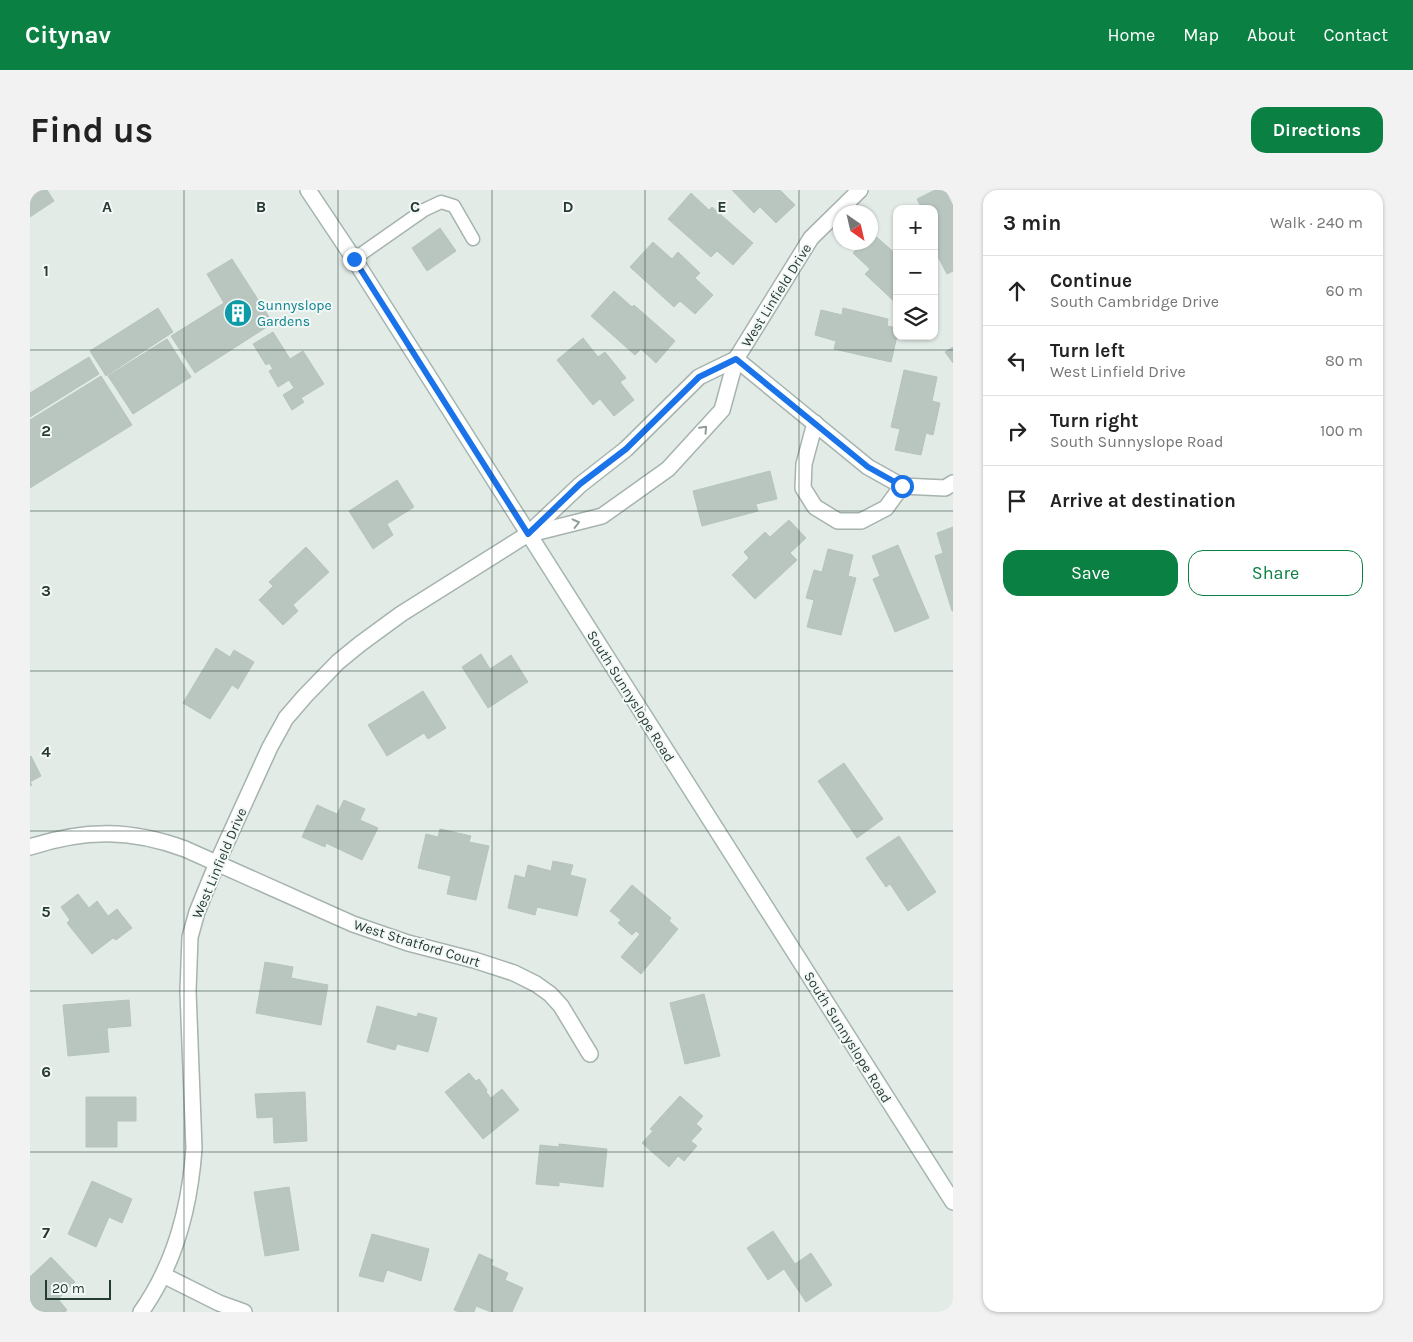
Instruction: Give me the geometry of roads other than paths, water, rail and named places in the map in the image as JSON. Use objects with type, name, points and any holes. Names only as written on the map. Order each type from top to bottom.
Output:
[{"type":"street","name":"South Sunnyslope Road","points":[[308,190],[354,259],[953,1202]]},
{"type":"street","name":"West Linfield Drive","points":[[528,534],[602,516],[668,469],[722,410],[736,359],[811,238],[860,190]]},
{"type":"street","name":"West Linfield Drive","points":[[141,1312],[162,1275],[178,1239],[187,1209],[193,1172],[194,1148],[188,992],[190,937],[197,912],[218,863],[270,747],[286,718],[338,662],[401,614],[528,534],[580,484],[626,449],[699,377],[736,359]]},
{"type":"street","points":[[736,359],[868,467],[902,486],[944,488],[953,483]]},
{"type":"street","points":[[814,423],[804,464],[804,488],[815,507],[838,522],[862,521],[886,508],[902,486]]},
{"type":"street","name":"West Stratford Court","points":[[30,847],[80,835],[107,833],[135,835],[164,841],[218,863],[353,924],[408,943],[474,960],[514,973],[536,984],[550,994],[561,1006],[590,1054]]},
{"type":"street","points":[[162,1275],[219,1303],[244,1312]]},
{"type":"lane","points":[[354,259],[424,210],[441,202],[454,206],[473,239]]},
{"type":"place","name":"Sunnyslope Gardens","points":[[238,313]]}]
